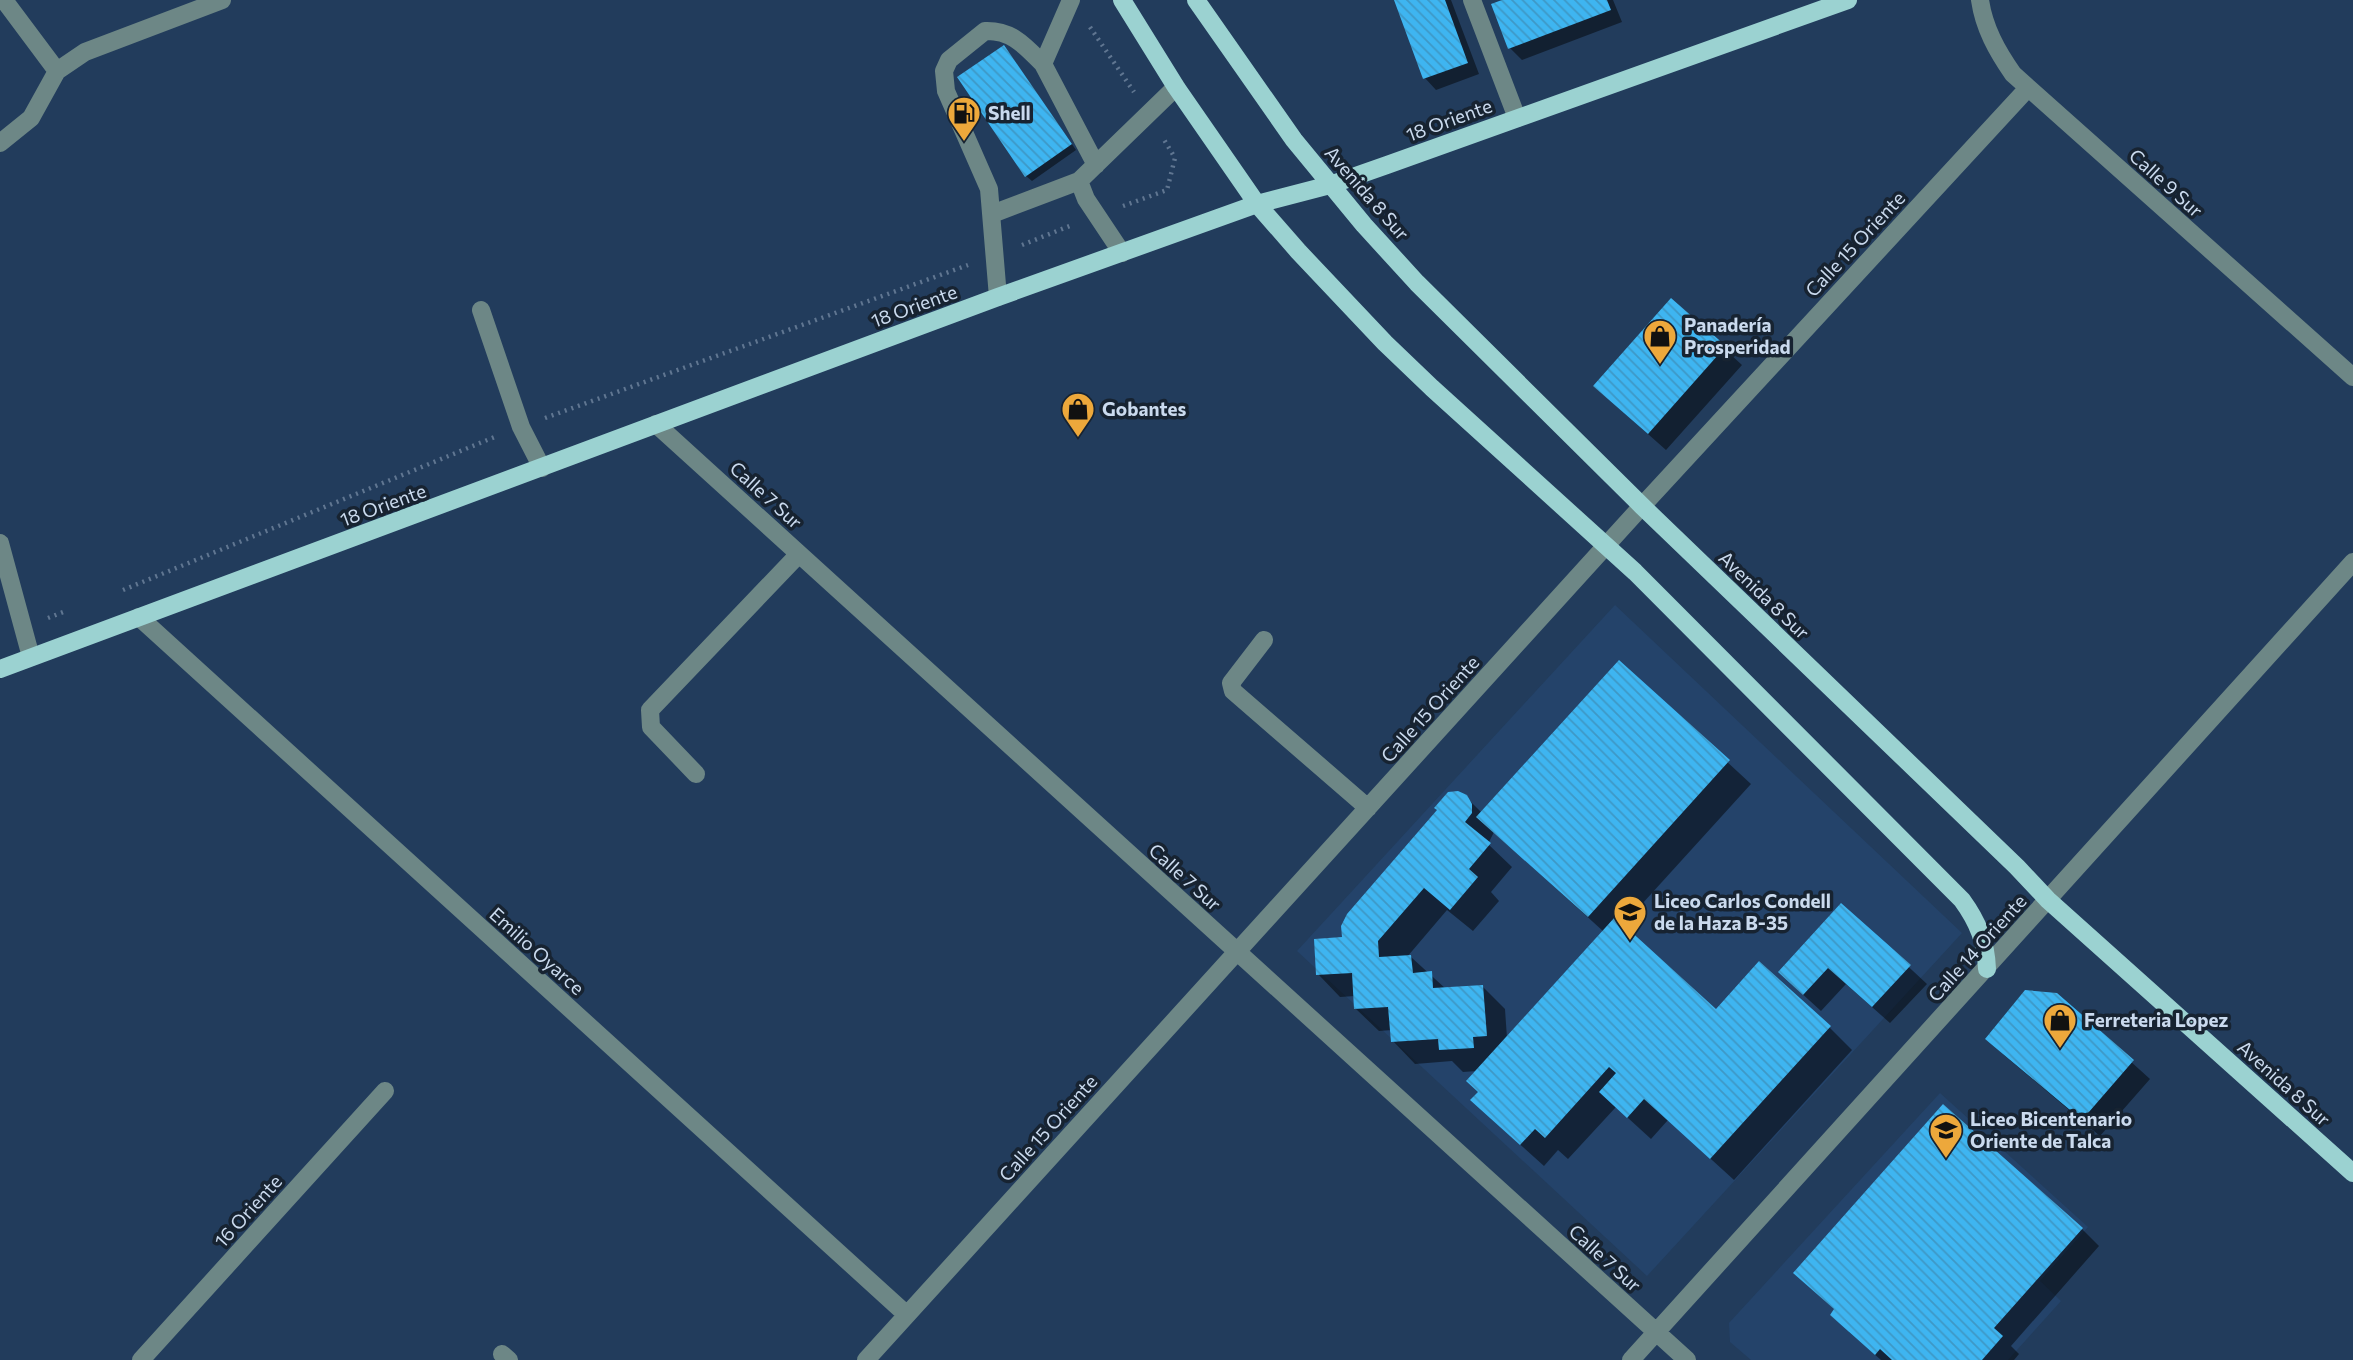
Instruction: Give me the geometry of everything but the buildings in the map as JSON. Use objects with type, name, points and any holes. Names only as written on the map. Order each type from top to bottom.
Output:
[{"type":"main road","points":[[1122,0],[1177,87],[1257,204],[1298,251],[1385,344],[1607,546],[1962,900],[1975,918],[1983,938],[1987,969]]},
{"type":"main road","name":"Avenida 8 Sur","points":[[1196,0],[1286,130],[1329,185],[1417,283],[1642,506],[2048,900],[2353,1173]]},
{"type":"main road","name":"18 Oriente","points":[[0,669],[998,297],[1257,204],[1329,185],[1848,0]]},
{"type":"street","points":[[4,0],[57,71]]},
{"type":"street","points":[[0,144],[31,118],[57,71],[85,52],[222,0]]},
{"type":"street","points":[[1043,64],[1071,0]]},
{"type":"street","points":[[1472,0],[1517,118]]},
{"type":"street","name":"Calle 9 Sur","points":[[1980,0],[1988,32],[1998,54],[2013,74],[2353,377]]},
{"type":"street","points":[[998,297],[989,189],[946,90],[944,71],[950,60],[985,31],[1005,33],[1019,39],[1043,64],[1096,164]]},
{"type":"street","points":[[992,214],[1079,181],[1177,87]]},
{"type":"street","name":"Calle 15 Oriente","points":[[866,1360],[1642,506],[2028,88]]},
{"type":"street","points":[[1079,181],[1086,199],[1122,253]]},
{"type":"street","points":[[481,310],[521,426],[542,468]]},
{"type":"street","name":"Calle 7 Sur","points":[[656,424],[1687,1360]]},
{"type":"street","points":[[0,543],[31,657]]},
{"type":"street","points":[[696,774],[651,727],[650,710],[799,554]]},
{"type":"street","name":"Calle 14 Oriente","points":[[1631,1360],[2353,562]]},
{"type":"street","name":"Emilio Oyarce","points":[[139,617],[907,1315]]},
{"type":"street","points":[[1264,640],[1231,683],[1233,691],[1368,808]]},
{"type":"street","name":"16 Oriente","points":[[141,1360],[386,1091]]},
{"type":"path","points":[[119,591],[521,426],[1167,190],[1175,158],[1148,112],[1087,22]]},
{"type":"path","points":[[23,626],[71,610]]},
{"type":"shaded area","name":"Liceo Carlos Condell de la Haza B-35","points":[[1615,605],[1962,933],[1647,1276],[1297,951]]},
{"type":"shaded area","name":"Liceo Bicentenario Oriente de Talca","points":[[1940,1093],[2088,1227],[2040,1281],[2061,1301],[2008,1360],[1751,1360],[1730,1342],[1729,1323]]},
{"type":"place","name":"Shell","points":[[964,143]]},
{"type":"place","name":"Panadería Prosperidad","points":[[1660,366]]},
{"type":"place","name":"Gobantes","points":[[1078,439]]},
{"type":"place","name":"Liceo Carlos Condell de la Haza B-35","points":[[1630,942]]},
{"type":"place","name":"Ferreteria Lopez","points":[[2060,1050]]},
{"type":"place","name":"Liceo Bicentenario Oriente de Talca","points":[[1946,1160]]}]
